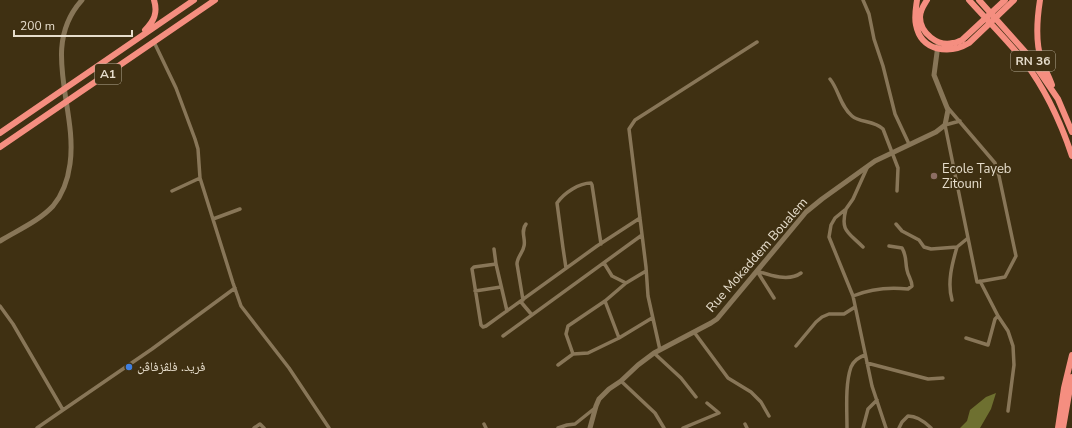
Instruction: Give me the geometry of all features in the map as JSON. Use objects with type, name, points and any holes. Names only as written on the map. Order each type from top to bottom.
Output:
[{"type":"highway","points":[[154,0],[156,12]]},
{"type":"highway","points":[[137,38],[153,21],[159,0]]},
{"type":"highway","name":"A1","points":[[0,133],[194,0]]},
{"type":"highway","name":"A1","points":[[0,147],[215,0]]},
{"type":"highway","points":[[917,0],[915,15],[916,26],[920,36],[928,44],[937,45],[962,40],[1005,3],[1014,0]]},
{"type":"highway","points":[[928,0],[922,8],[920,17],[922,27],[937,45],[946,50],[961,48],[969,43],[980,33],[1005,3]]},
{"type":"highway","points":[[967,0],[1024,62],[1042,90],[1060,124],[1072,156]]},
{"type":"highway","name":"RN 36","points":[[979,0],[1028,55],[1058,99],[1072,132]]},
{"type":"highway","points":[[1040,0],[1037,19],[1037,40],[1041,58],[1058,99]]},
{"type":"highway","points":[[1063,111],[1072,118]]},
{"type":"highway","points":[[1058,428],[1064,388],[1072,355]]},
{"type":"highway","points":[[1063,428],[1072,377]]},
{"type":"street","points":[[0,241],[39,218],[49,210],[55,204],[63,190],[69,174],[72,153],[70,118],[62,74],[61,47],[65,29],[74,9],[82,0]]},
{"type":"street","points":[[863,0],[869,14],[874,40],[884,66],[895,114],[910,144]]},
{"type":"street","points":[[154,42],[176,88],[195,139],[198,149],[200,178],[241,306],[289,368],[329,428]]},
{"type":"street","points":[[660,350],[648,296],[629,130],[635,120],[757,42]]},
{"type":"street","points":[[937,45],[934,75],[946,106],[948,110],[945,125],[977,282],[1005,277],[1016,256],[1000,176],[995,163],[946,106]]},
{"type":"street","points":[[935,61],[938,55],[946,50]]},
{"type":"street","points":[[830,79],[836,86],[845,109],[853,118],[878,125],[882,130],[898,168],[897,191]]},
{"type":"street","points":[[945,125],[960,122]]},
{"type":"street","name":"Rue Mokaddem Boualem","points":[[590,428],[599,399],[609,389],[621,381],[638,365],[654,353],[717,319],[806,212],[875,161],[936,132],[945,125]]},
{"type":"street","points":[[867,167],[853,199],[846,209],[834,218],[829,237],[853,296],[872,386],[886,428]]},
{"type":"street","points":[[172,191],[200,178]]},
{"type":"street","points":[[566,268],[562,248],[558,203],[579,185],[591,183],[592,185],[601,244]]},
{"type":"street","points":[[212,219],[240,209]]},
{"type":"street","points":[[846,209],[843,223],[845,230],[863,247]]},
{"type":"street","points":[[496,264],[472,268],[472,277],[480,325],[483,327],[640,218]]},
{"type":"street","points":[[526,224],[523,230],[524,248],[516,264],[522,301],[532,315]]},
{"type":"street","points":[[896,224],[902,231],[919,240],[924,247],[931,249],[957,246],[968,238]]},
{"type":"street","points":[[503,336],[642,235]]},
{"type":"street","points":[[853,296],[864,292],[898,288],[908,289],[912,286],[906,266],[905,252],[902,248],[889,246]]},
{"type":"street","points":[[952,300],[949,291],[949,283],[957,246]]},
{"type":"street","points":[[494,249],[507,311]]},
{"type":"street","points":[[604,263],[612,276],[626,283]]},
{"type":"street","points":[[573,354],[566,334],[568,326],[605,301],[626,283],[646,271]]},
{"type":"street","points":[[757,271],[787,277],[796,277],[801,273]]},
{"type":"street","points":[[757,271],[774,298]]},
{"type":"street","points":[[980,281],[998,316],[1008,330],[1014,346],[1014,365],[1008,411]]},
{"type":"street","points":[[475,291],[501,287]]},
{"type":"street","points":[[37,428],[152,349],[234,288]]},
{"type":"street","points":[[605,301],[619,338]]},
{"type":"street","points":[[0,306],[13,324],[63,410]]},
{"type":"street","points":[[796,346],[822,317],[829,314],[844,314],[855,307]]},
{"type":"street","points":[[966,338],[988,345],[995,320],[998,316]]},
{"type":"street","points":[[558,365],[573,354],[588,353],[619,338],[652,318]]},
{"type":"street","points":[[694,332],[728,378],[751,392],[761,402],[769,416]]},
{"type":"street","points":[[654,353],[680,378],[696,398]]},
{"type":"street","points":[[847,428],[848,387],[851,367],[859,357],[866,355]]},
{"type":"street","points":[[867,363],[928,379],[943,378]]},
{"type":"street","points":[[621,381],[655,413],[664,428]]},
{"type":"street","points":[[863,428],[868,410],[877,400]]},
{"type":"street","points":[[683,428],[719,413],[707,403]]},
{"type":"street","points":[[558,428],[576,424],[596,407]]},
{"type":"street","points":[[898,428],[908,416],[914,416],[925,422],[931,428]]},
{"type":"street","points":[[254,428],[260,424],[264,428]]},
{"type":"street","points":[[484,424],[486,428]]},
{"type":"shaded area","points":[[996,393],[991,409],[980,428],[960,428],[967,421],[970,410],[986,397]]},
{"type":"place","name":"Ecole Tayeb Zitouni","points":[[934,176]]},
{"type":"place","name":"فريد. فلڤزفاڤن","points":[[129,367]]}]
